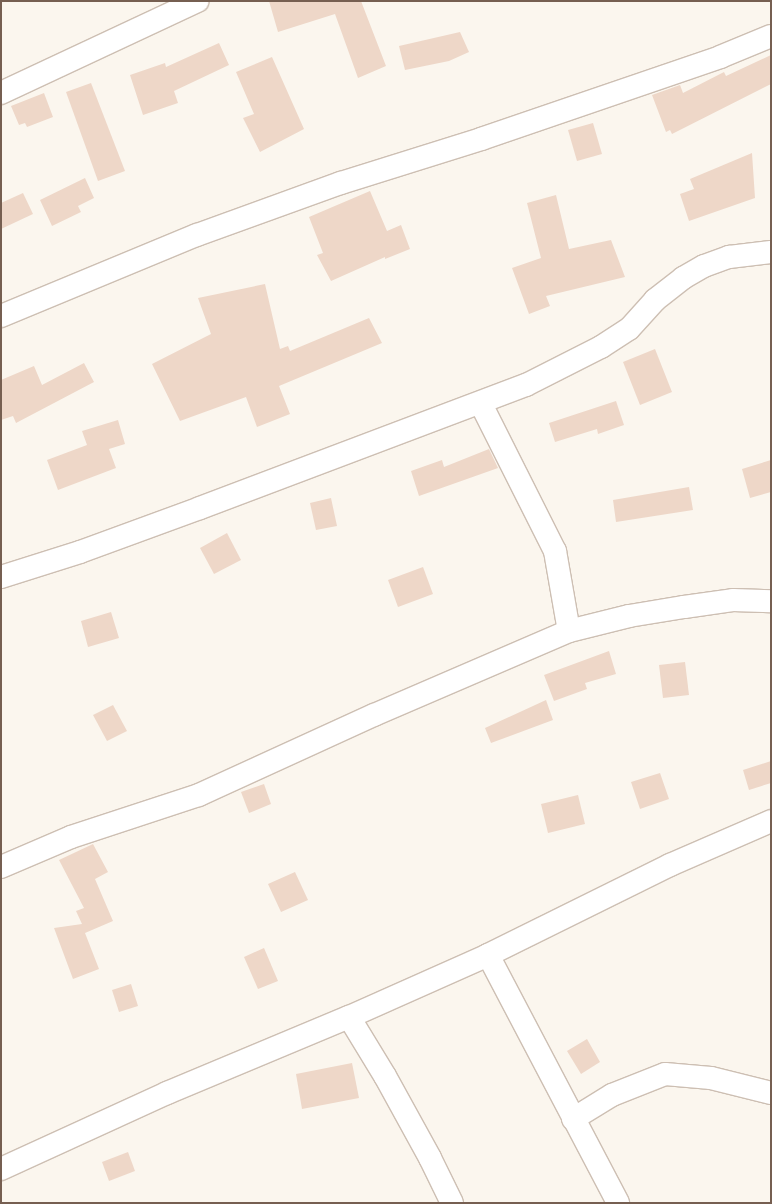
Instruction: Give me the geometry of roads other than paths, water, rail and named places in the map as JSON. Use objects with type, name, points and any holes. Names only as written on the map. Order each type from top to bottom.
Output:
[{"type":"street","points":[[1,93],[197,1]]},
{"type":"street","points":[[1,316],[197,235],[341,183],[480,139],[711,60],[771,36]]},
{"type":"street","points":[[1,577],[80,552],[481,404],[526,385],[601,347],[629,329],[655,300],[683,278],[704,266],[729,257],[771,252]]},
{"type":"street","points":[[481,404],[555,551],[569,631]]},
{"type":"street","points":[[1,867],[71,837],[199,795],[417,696],[569,631],[629,616],[684,607],[733,600],[771,600]]},
{"type":"street","points":[[1,1169],[167,1093],[348,1017],[488,955],[670,865],[771,822]]},
{"type":"street","points":[[488,955],[618,1203]]},
{"type":"street","points":[[348,1017],[389,1084],[452,1203]]},
{"type":"street","points":[[573,1119],[612,1095],[665,1074],[711,1078],[771,1093]]}]
